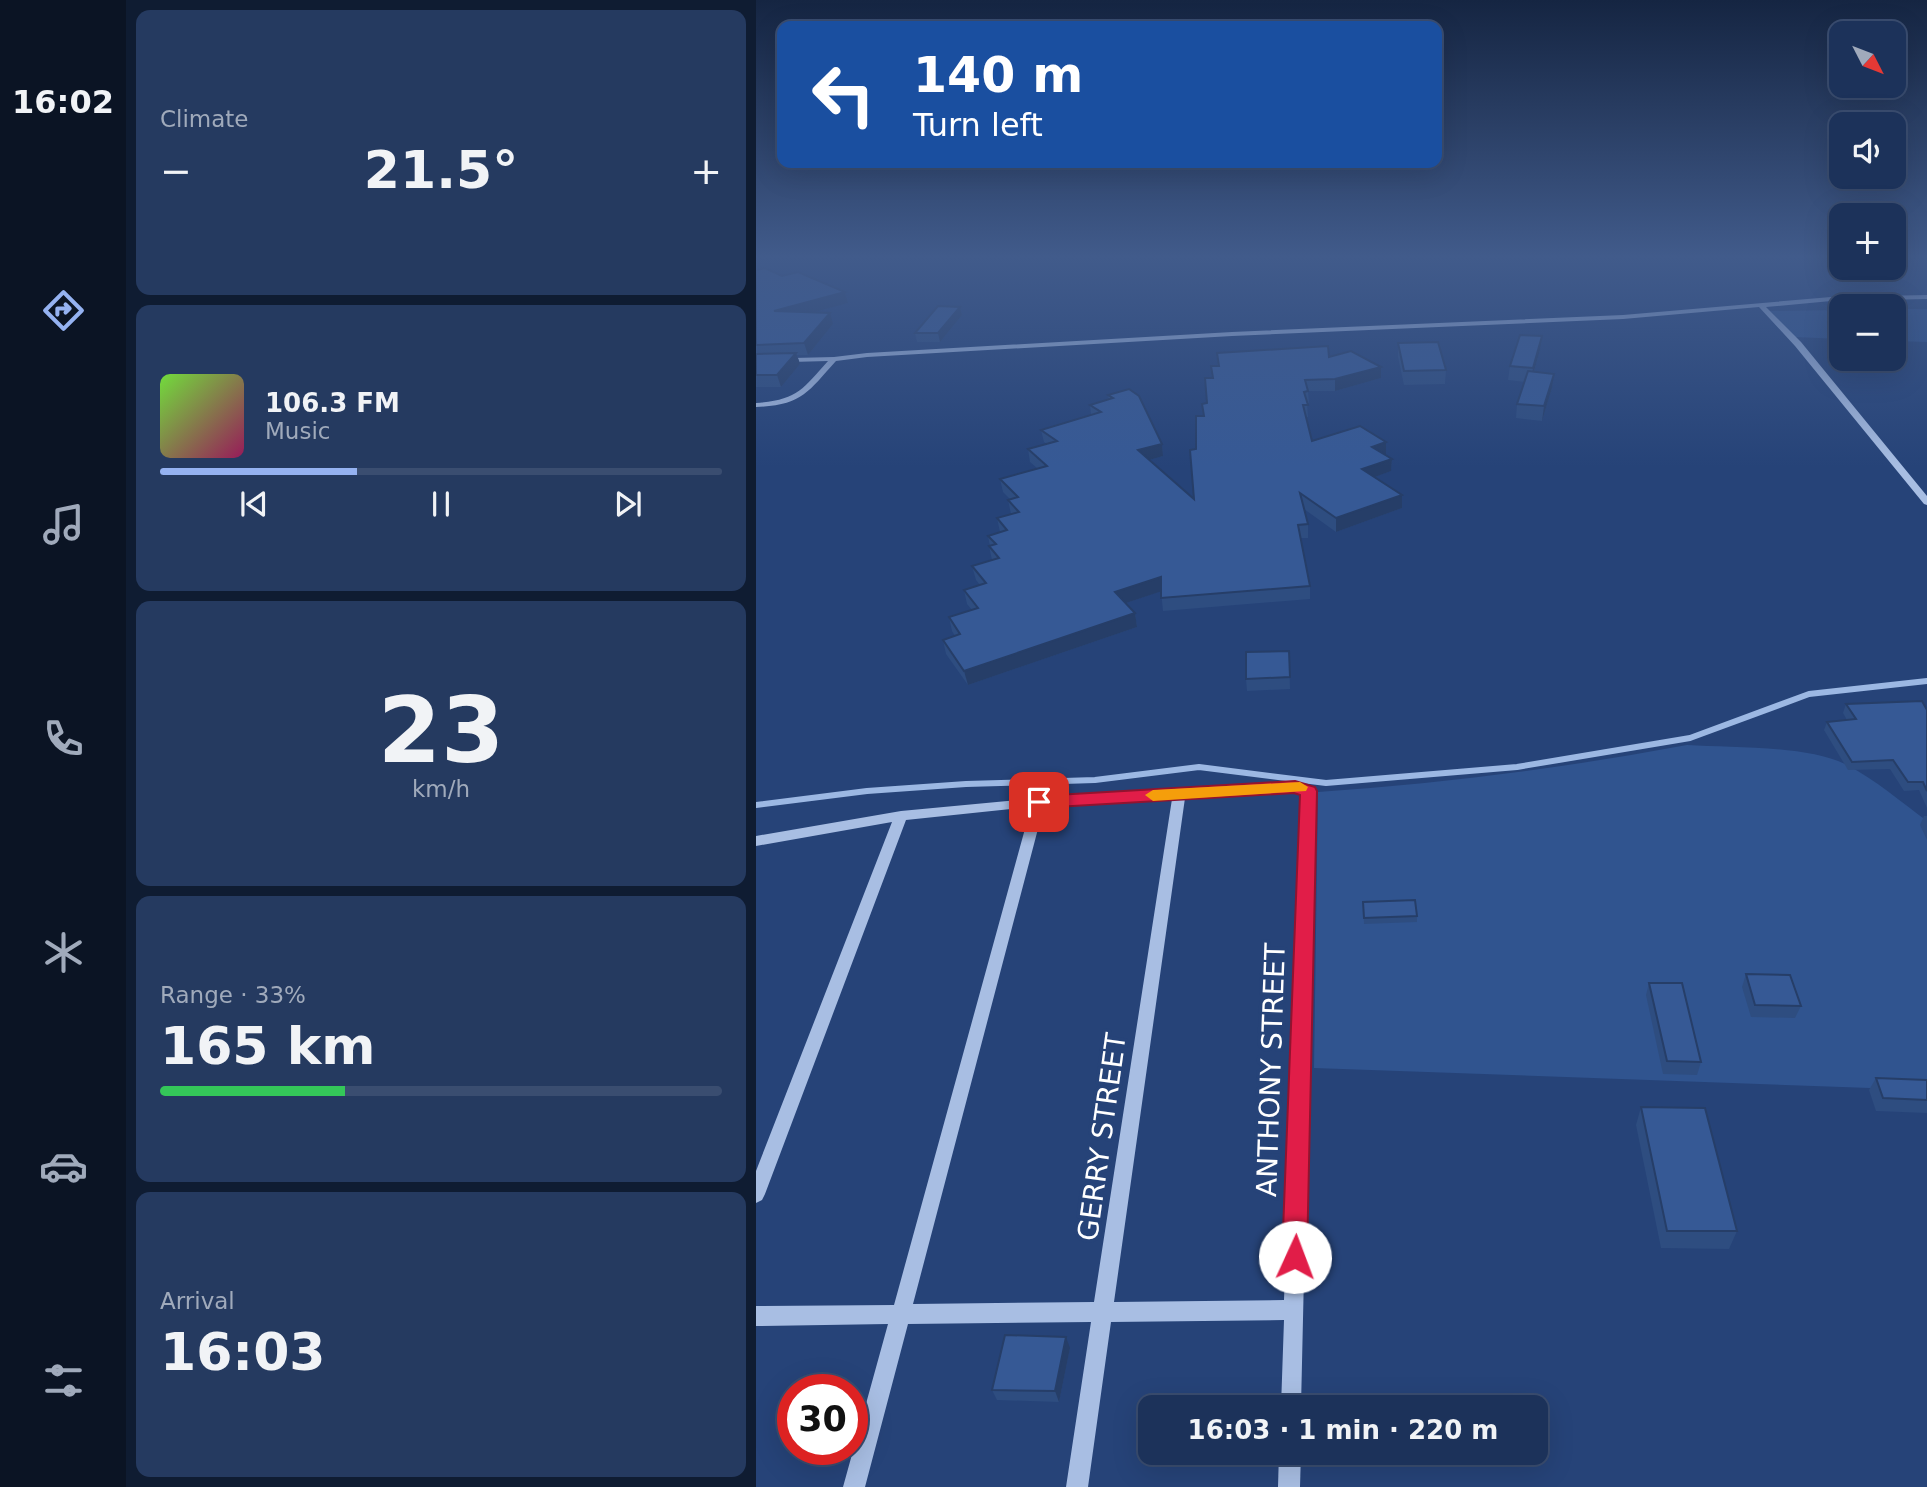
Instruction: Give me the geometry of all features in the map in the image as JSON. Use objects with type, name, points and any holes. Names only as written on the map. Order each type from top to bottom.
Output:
[{"type":"street","points":[[756,361],[834,359],[1361,328]]},
{"type":"street","points":[[1783,328],[1927,502]]},
{"type":"street","points":[[756,405],[796,400],[834,359]]},
{"type":"street","name":"ANTHONY STREET","points":[[1179,794],[1295,787],[1309,791],[1291,1395]]},
{"type":"street","points":[[758,843],[901,816],[1039,802],[1179,794]]},
{"type":"street","name":"GERRY STREET","points":[[1077,1487],[1179,794]]},
{"type":"street","points":[[854,1487],[1039,802]]},
{"type":"street","points":[[756,1194],[901,816]]},
{"type":"street","points":[[756,1317],[1293,1310]]},
{"type":"street","points":[[1289,1487],[1290,1465]]},
{"type":"shaded area","points":[[1787,328],[1829,328],[1829,338],[1795,337]]},
{"type":"shaded area","points":[[1906,328],[1927,328],[1927,342],[1906,341]]},
{"type":"shaded area","points":[[1687,745],[1791,751],[1831,759],[1868,777],[1927,821],[1927,1090],[1314,1068],[1318,792],[1503,774]]},
{"type":"building","points":[[756,328],[817,328],[804,343],[756,345]]},
{"type":"building","points":[[919,328],[942,328],[938,333],[915,333]]},
{"type":"building","points":[[1520,335],[1542,336],[1533,368],[1510,366]]},
{"type":"building","points":[[1438,342],[1446,370],[1404,371],[1398,343]]},
{"type":"building","points":[[1328,346],[1329,357],[1351,351],[1381,367],[1335,379],[1305,380],[1308,391],[1304,392],[1308,405],[1303,405],[1312,441],[1360,426],[1386,442],[1372,447],[1392,459],[1362,469],[1402,495],[1336,518],[1300,493],[1308,524],[1298,525],[1310,586],[1161,598],[1161,577],[1115,592],[1135,613],[964,671],[943,640],[960,634],[949,617],[978,608],[964,590],[986,583],[972,566],[999,558],[989,546],[996,544],[988,536],[1007,530],[997,518],[1019,512],[1008,500],[1018,497],[1000,479],[1047,466],[1028,449],[1057,441],[1041,430],[1101,412],[1090,405],[1113,398],[1108,395],[1129,389],[1139,396],[1162,444],[1138,450],[1194,499],[1190,450],[1196,449],[1196,416],[1204,416],[1202,404],[1207,403],[1205,378],[1213,378],[1211,366],[1219,366],[1217,353]]},
{"type":"building","points":[[796,353],[777,375],[756,375],[756,354]]},
{"type":"building","points":[[1528,371],[1554,374],[1544,406],[1517,404]]},
{"type":"building","points":[[1289,651],[1290,677],[1246,679],[1246,652]]},
{"type":"building","points":[[1922,701],[1927,710],[1927,791],[1923,782],[1908,782],[1893,760],[1852,762],[1827,722],[1856,719],[1846,704]]},
{"type":"building","points":[[1415,900],[1417,916],[1364,918],[1363,902]]},
{"type":"building","points":[[1746,974],[1790,975],[1801,1006],[1755,1005]]},
{"type":"building","points":[[1649,983],[1682,983],[1701,1062],[1667,1061]]},
{"type":"building","points":[[1876,1078],[1927,1080],[1927,1100],[1883,1098]]},
{"type":"building","points":[[1641,1107],[1705,1108],[1737,1231],[1667,1231]]},
{"type":"building","points":[[1005,1335],[1066,1337],[1055,1391],[992,1390]]},
{"type":"waterway","points":[[756,805],[867,791],[966,784],[1095,780],[1199,767],[1326,783],[1517,767],[1690,738],[1809,694],[1927,681]]},
{"type":"slow traffic","points":[[1153,795],[1300,787]]},
{"type":"route","points":[[1039,802],[1295,787],[1309,791],[1295,1257]]}]
